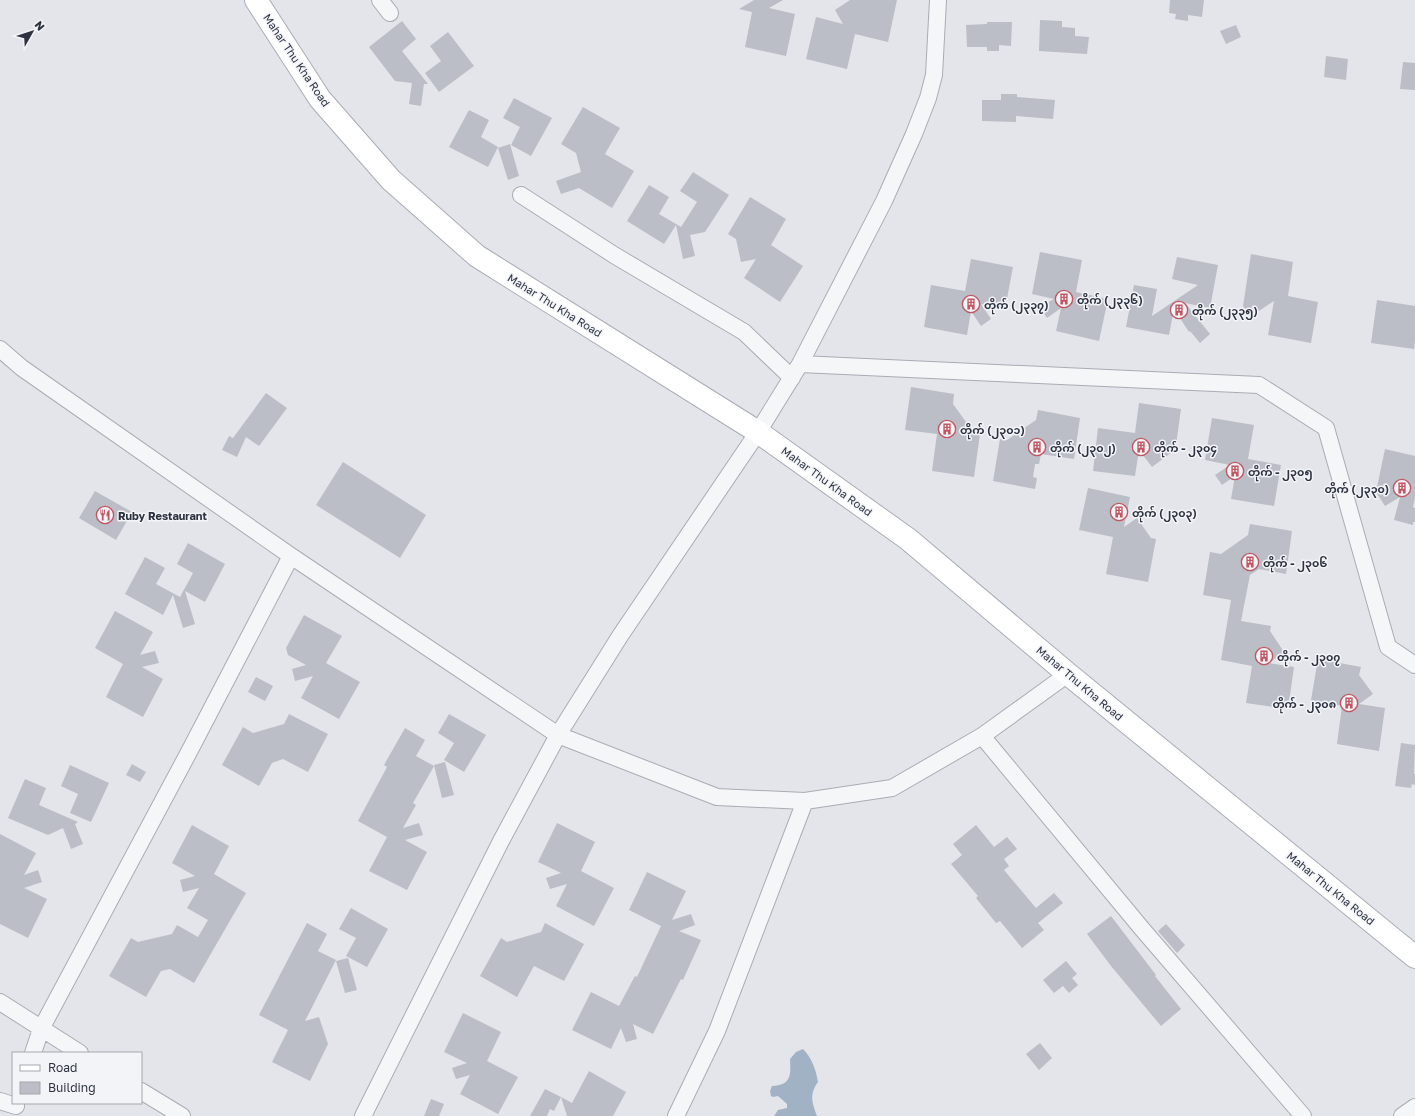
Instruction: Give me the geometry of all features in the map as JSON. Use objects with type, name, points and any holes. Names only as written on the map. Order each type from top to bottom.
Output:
[{"type":"main road","name":"Mahar Thu Kha Road","points":[[256,0],[320,99],[391,180],[477,256],[758,432],[908,539],[1068,674],[1415,957]]},
{"type":"street","points":[[380,0],[390,12]]},
{"type":"street","points":[[363,1116],[501,841],[558,735],[620,636],[758,432],[792,378],[884,201],[914,134],[928,98],[934,75],[938,0]]},
{"type":"street","points":[[522,195],[614,255],[744,332],[792,378]]},
{"type":"street","points":[[0,349],[22,368],[291,556],[558,735],[717,797],[805,801],[892,788],[982,736],[1068,674]]},
{"type":"street","points":[[800,364],[1259,385],[1326,428],[1388,647],[1415,665]]},
{"type":"street","points":[[33,1052],[41,1029],[190,750],[291,556]]},
{"type":"street","points":[[982,736],[1143,930],[1303,1116]]},
{"type":"street","points":[[676,1116],[717,1031],[805,801]]},
{"type":"street","points":[[0,1002],[78,1052]]},
{"type":"street","points":[[142,1092],[182,1116]]},
{"type":"street","points":[[0,1101],[15,1108]]},
{"type":"street","points":[[1402,1116],[1415,1107]]},
{"type":"water","points":[[803,1049],[811,1060],[818,1082],[812,1095],[817,1116],[774,1116],[778,1110],[787,1108],[787,1104],[778,1096],[771,1096],[770,1091],[772,1086],[786,1082],[790,1075],[790,1059],[796,1052]]},
{"type":"building","points":[[754,0],[783,0],[769,8],[795,14],[786,56],[745,47],[752,12],[739,9]]},
{"type":"building","points":[[850,0],[897,0],[888,42],[855,34],[847,69],[806,59],[816,17],[843,24],[835,10]]},
{"type":"building","points":[[1170,0],[1204,0],[1202,17],[1188,15],[1188,21],[1175,19],[1176,14],[1169,13]]},
{"type":"building","points":[[1040,20],[1062,21],[1062,27],[1075,28],[1075,36],[1089,37],[1087,54],[1039,51]]},
{"type":"building","points":[[402,21],[416,39],[402,51],[428,84],[424,84],[421,106],[409,104],[412,83],[395,81],[369,47]]},
{"type":"building","points":[[987,22],[1012,22],[1011,46],[999,45],[999,51],[987,51],[987,47],[967,47],[966,25],[987,24]]},
{"type":"building","points":[[1236,25],[1241,37],[1226,44],[1220,31]]},
{"type":"building","points":[[448,32],[474,66],[439,92],[425,73],[441,61],[430,46]]},
{"type":"building","points":[[1326,56],[1348,59],[1346,80],[1324,77]]},
{"type":"building","points":[[1403,62],[1415,63],[1415,90],[1400,89]]},
{"type":"building","points":[[1001,94],[1017,94],[1017,97],[1055,100],[1053,119],[1016,116],[1016,122],[982,121],[982,100],[1001,100]]},
{"type":"building","points":[[514,98],[552,118],[531,156],[511,145],[520,127],[503,118]]},
{"type":"building","points":[[583,107],[620,128],[605,154],[634,171],[612,208],[579,188],[561,194],[556,181],[581,172],[576,153],[561,144]]},
{"type":"building","points":[[469,110],[489,120],[481,137],[498,147],[488,167],[449,147]]},
{"type":"building","points":[[510,144],[519,176],[508,180],[498,148]]},
{"type":"building","points":[[693,172],[729,195],[705,232],[690,235],[695,256],[683,259],[676,225],[664,244],[627,221],[649,185],[669,197],[659,214],[681,227],[697,202],[680,191]]},
{"type":"building","points":[[750,197],[786,219],[771,245],[803,266],[780,302],[744,278],[756,259],[741,262],[736,239],[728,234]]},
{"type":"building","points":[[1040,252],[1082,260],[1076,292],[1108,299],[1099,341],[1056,331],[1061,308],[1047,318],[1040,307],[1054,299],[1032,294]]},
{"type":"building","points":[[1251,254],[1293,262],[1288,296],[1318,302],[1311,343],[1268,335],[1274,301],[1250,317],[1243,306]]},
{"type":"building","points":[[1177,257],[1218,265],[1210,308],[1185,303],[1210,334],[1200,343],[1190,331],[1189,332],[1174,309],[1169,335],[1126,327],[1134,285],[1157,289],[1152,316],[1198,285],[1172,279]]},
{"type":"building","points":[[971,259],[1013,267],[1005,309],[981,304],[991,319],[981,326],[971,311],[967,335],[924,327],[931,285],[965,291]]},
{"type":"building","points":[[1377,300],[1415,306],[1414,349],[1371,343]]},
{"type":"building","points":[[911,387],[954,394],[953,404],[974,433],[980,434],[974,477],[932,471],[937,434],[905,430]]},
{"type":"building","points":[[266,393],[287,408],[259,446],[246,437],[237,457],[222,450],[229,436],[233,438]]},
{"type":"building","points":[[1139,403],[1181,409],[1175,452],[1172,452],[1152,467],[1139,450],[1135,476],[1093,471],[1098,428],[1135,433]]},
{"type":"building","points":[[1038,410],[1080,418],[1074,459],[1041,454],[1039,464],[1035,464],[1033,477],[1037,478],[1035,489],[993,481],[1000,439],[1007,440],[1036,420]]},
{"type":"building","points":[[1212,418],[1254,425],[1248,459],[1281,465],[1274,506],[1231,499],[1235,476],[1222,485],[1215,475],[1230,465],[1205,460]]},
{"type":"building","points":[[1385,449],[1415,456],[1415,498],[1413,507],[1415,508],[1415,522],[1413,522],[1413,525],[1394,520],[1400,497],[1385,506],[1376,492]]},
{"type":"building","points":[[343,462],[426,515],[400,558],[316,505]]},
{"type":"building","points":[[1088,488],[1130,497],[1124,527],[1137,518],[1151,538],[1156,539],[1148,582],[1106,574],[1113,537],[1079,530]]},
{"type":"building","name":"Ruby Restaurant","points":[[95,491],[132,512],[116,540],[79,518]]},
{"type":"building","points":[[1250,524],[1292,531],[1286,574],[1259,569],[1250,575],[1241,621],[1271,626],[1270,631],[1284,652],[1269,663],[1294,667],[1288,709],[1246,703],[1252,666],[1221,660],[1231,600],[1203,595],[1210,552],[1221,554],[1248,535]]},
{"type":"building","points":[[188,543],[225,564],[205,602],[185,591],[195,624],[183,628],[173,595],[163,615],[125,594],[145,557],[165,568],[156,584],[180,597],[193,573],[177,564]]},
{"type":"building","points":[[115,611],[153,632],[140,655],[155,651],[159,663],[142,667],[163,679],[143,717],[106,697],[123,664],[95,648]]},
{"type":"building","points":[[304,615],[342,636],[326,663],[360,682],[339,719],[301,698],[313,676],[295,681],[292,669],[306,665],[288,655],[286,648]]},
{"type":"building","points":[[1318,659],[1361,667],[1359,675],[1373,694],[1359,704],[1385,708],[1379,751],[1337,744],[1342,706],[1311,700]]},
{"type":"building","points":[[256,677],[273,686],[265,701],[248,692]]},
{"type":"building","points":[[289,714],[328,734],[308,772],[283,759],[272,763],[259,786],[222,765],[243,727],[253,733],[284,724]]},
{"type":"building","points":[[449,714],[486,735],[464,772],[444,760],[454,743],[438,733]]},
{"type":"building","points":[[405,728],[425,740],[416,756],[434,766],[413,803],[416,805],[403,828],[419,823],[423,835],[405,840],[427,852],[407,890],[369,871],[387,837],[358,821],[387,767],[384,765]]},
{"type":"building","points":[[1401,743],[1415,745],[1415,785],[1412,784],[1411,788],[1395,786]]},
{"type":"building","points":[[445,762],[454,795],[442,798],[434,765]]},
{"type":"building","points":[[132,764],[146,772],[140,782],[126,775]]},
{"type":"building","points":[[70,765],[109,783],[91,822],[70,813],[78,794],[61,786]]},
{"type":"building","points":[[25,779],[46,788],[39,805],[78,822],[75,824],[83,844],[71,849],[63,828],[48,835],[8,818]]},
{"type":"building","points":[[557,823],[595,842],[581,871],[614,888],[594,926],[556,906],[567,884],[550,889],[546,878],[561,873],[538,862]]},
{"type":"building","points":[[192,825],[229,846],[214,874],[246,893],[194,983],[170,969],[161,971],[146,997],[109,976],[131,938],[138,942],[172,934],[177,925],[198,937],[208,920],[187,908],[199,888],[183,892],[180,880],[195,876],[172,863]]},
{"type":"building","points":[[976,825],[994,847],[1007,837],[1017,849],[1004,859],[1009,866],[1004,870],[1036,908],[1054,893],[1063,903],[1038,923],[1044,930],[1022,948],[1000,921],[996,923],[976,898],[978,896],[951,864],[962,855],[953,844]]},
{"type":"building","points":[[0,834],[36,853],[24,875],[38,870],[42,882],[24,888],[47,899],[28,938],[0,924]]},
{"type":"building","points":[[647,872],[686,891],[672,920],[691,914],[695,925],[679,931],[701,940],[683,980],[681,979],[653,1034],[633,1024],[637,1039],[626,1042],[621,1028],[611,1049],[572,1030],[591,992],[619,1006],[635,976],[637,977],[661,926],[629,910]]},
{"type":"building","points":[[351,908],[388,929],[367,967],[346,956],[356,938],[339,929]]},
{"type":"building","points":[[1111,916],[1181,1009],[1161,1026],[1111,966],[1087,934]]},
{"type":"building","points":[[307,923],[327,934],[318,951],[336,960],[305,1021],[319,1017],[328,1044],[310,1081],[272,1062],[288,1030],[259,1015]]},
{"type":"building","points":[[545,923],[584,944],[564,981],[534,966],[517,997],[480,976],[501,938],[507,942],[541,932]]},
{"type":"building","points":[[1166,924],[1185,945],[1177,953],[1158,931]]},
{"type":"building","points":[[348,958],[357,990],[345,993],[336,961]]},
{"type":"building","points":[[1066,961],[1077,974],[1072,978],[1078,985],[1069,993],[1063,986],[1054,993],[1043,980]]},
{"type":"building","points":[[463,1013],[501,1032],[487,1061],[518,1077],[498,1114],[460,1094],[470,1075],[456,1079],[452,1068],[467,1063],[444,1052]]},
{"type":"building","points":[[1040,1043],[1052,1058],[1039,1070],[1026,1054]]},
{"type":"building","points":[[589,1071],[626,1092],[613,1116],[567,1116],[561,1097],[572,1103]]},
{"type":"building","points":[[545,1089],[561,1097],[554,1111],[550,1109],[547,1116],[530,1116]]},
{"type":"building","points":[[431,1099],[444,1104],[439,1116],[424,1116]]},
{"type":"place","name":"တိုက် (၂၃၃၆)","points":[[1064,299]]},
{"type":"place","name":"တိုက် (၂၃၃၇)","points":[[971,304]]},
{"type":"place","name":"တိုက် (၂၃၃၅)","points":[[1179,310]]},
{"type":"place","name":"တိုက် (၂၃၀၁)","points":[[947,429]]},
{"type":"place","name":"တိုက် (၂၃၀၂)","points":[[1037,447]]},
{"type":"place","name":"တိုက် - ၂၃၀၄","points":[[1141,447]]},
{"type":"place","name":"တိုက် - ၂၃၀၅","points":[[1235,471]]},
{"type":"place","name":"တိုက် (၂၃၃၀)","points":[[1402,488]]},
{"type":"place","name":"တိုက် (၂၃၀၃)","points":[[1119,512]]},
{"type":"place","name":"Ruby Restaurant","points":[[105,515]]},
{"type":"place","name":"တိုက် - ၂၃၀၆","points":[[1250,562]]},
{"type":"place","name":"တိုက် - ၂၃၀၇","points":[[1264,656]]},
{"type":"place","name":"တိုက် - ၂၃၀၈","points":[[1349,703]]}]
